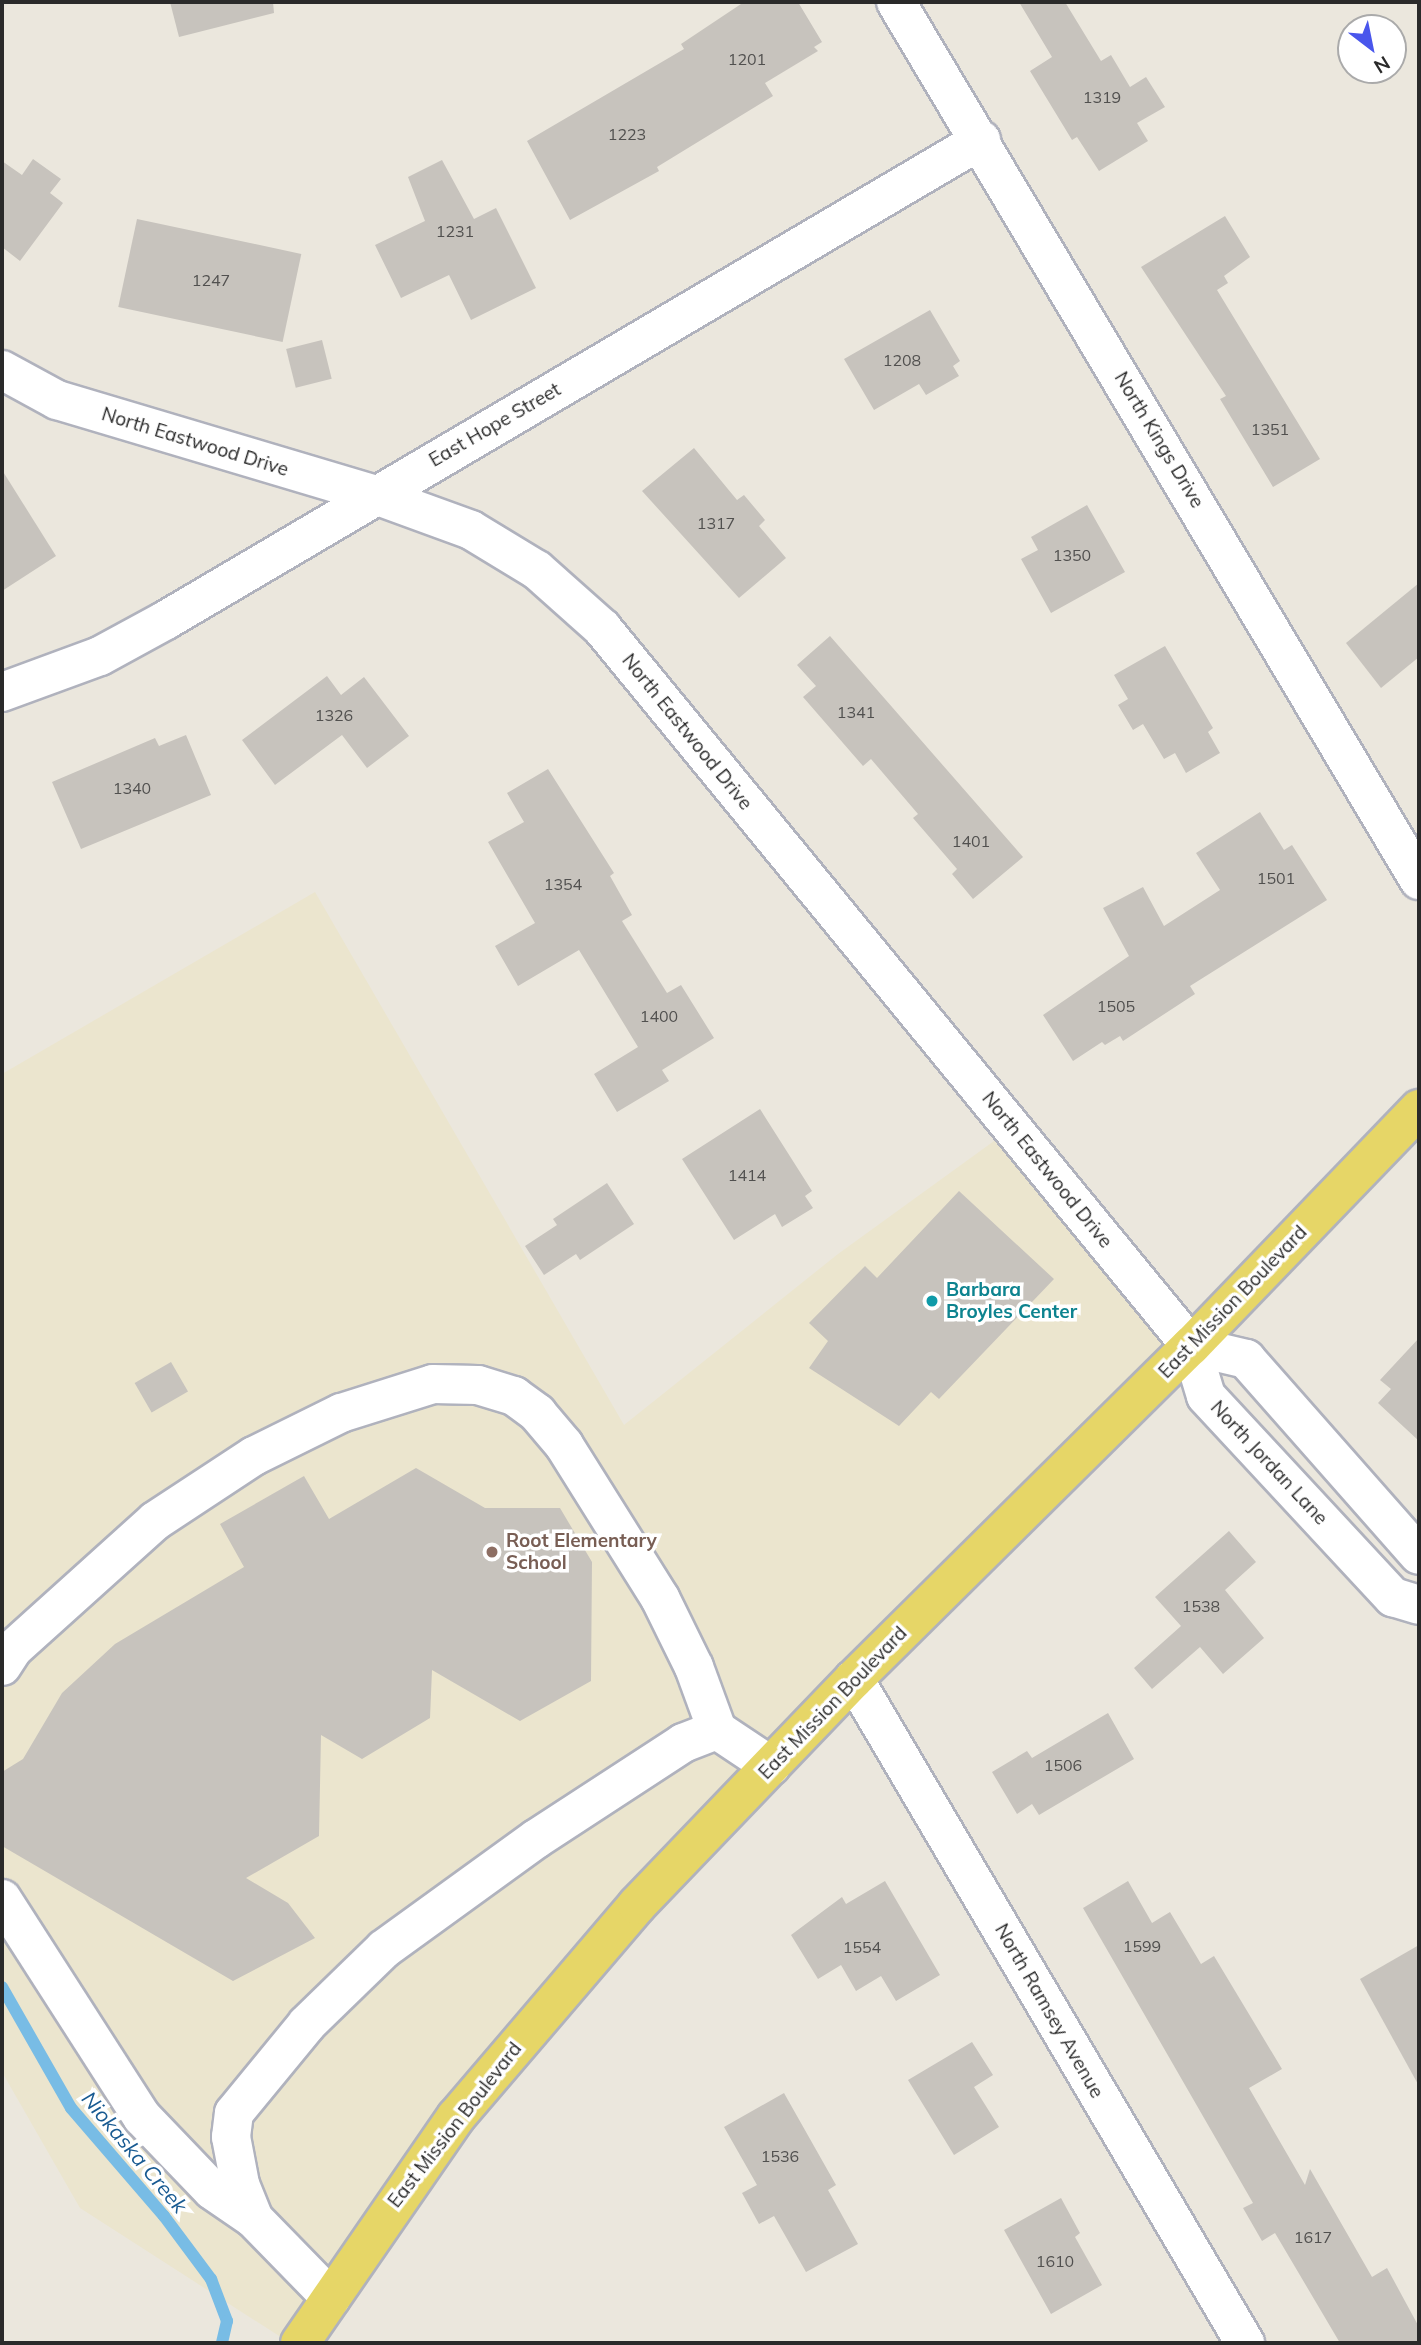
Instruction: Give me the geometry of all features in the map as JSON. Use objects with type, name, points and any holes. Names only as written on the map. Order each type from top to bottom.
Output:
[{"type":"main road","name":"East Mission Boulevard","points":[[300,2343],[407,2182],[473,2097],[638,1905],[854,1679],[1191,1346],[1419,1109]]},
{"type":"street","name":"North Kings Drive","points":[[896,2],[981,140],[1419,880]]},
{"type":"street","name":"East Hope Street","points":[[2,691],[100,656],[981,140]]},
{"type":"street","name":"North Eastwood Drive","points":[[2,370],[57,400],[375,495],[471,530],[537,570],[602,628],[1191,1346]]},
{"type":"street","points":[[1191,1346],[1246,1360],[1419,1555]]},
{"type":"street","name":"North Jordan Lane","points":[[1191,1346],[1206,1396],[1392,1597],[1419,1605]]},
{"type":"street","points":[[2,1666],[13,1649],[155,1521],[254,1456],[341,1413],[433,1384],[478,1385],[514,1396],[537,1413],[564,1445],[660,1598],[694,1667],[717,1730],[771,1766]]},
{"type":"street","name":"North Ramsey Avenue","points":[[854,1679],[1245,2343]]},
{"type":"street","points":[[254,2219],[240,2185],[230,2137],[234,2113],[307,2024],[384,1949],[451,1900],[683,1743],[717,1730]]},
{"type":"street","points":[[2,1899],[142,2117],[212,2190],[254,2219],[331,2298]]},
{"type":"shaded area","name":"Root Elementary School","points":[[315,892],[624,1425],[838,1254],[1012,1128],[1191,1346],[637,1905],[290,2343],[80,2208],[2,2072],[2,1074]]},
{"type":"building","points":[[170,2],[273,2],[274,13],[179,37]]},
{"type":"building","points":[[744,2],[798,2],[822,42],[814,47],[818,51],[765,83],[773,96],[657,167],[659,171],[570,220],[527,141],[684,49],[681,44]]},
{"type":"building","points":[[1019,2],[1065,2],[1101,61],[1111,55],[1130,87],[1146,77],[1165,107],[1137,123],[1148,141],[1099,171],[1077,137],[1072,140],[1030,71],[1052,57]]},
{"type":"building","points":[[33,159],[61,179],[50,193],[63,203],[20,261],[2,247],[2,161],[22,175]]},
{"type":"building","points":[[442,160],[474,219],[496,208],[536,288],[471,320],[449,275],[401,298],[375,245],[425,221],[408,177]]},
{"type":"building","points":[[1225,216],[1250,257],[1224,276],[1228,283],[1217,290],[1320,459],[1273,487],[1220,399],[1226,396],[1141,267]]},
{"type":"building","points":[[137,219],[301,254],[283,342],[118,307]]},
{"type":"building","points":[[930,310],[960,361],[953,366],[959,376],[926,395],[919,384],[874,410],[844,359]]},
{"type":"building","points":[[322,340],[332,379],[296,388],[286,349]]},
{"type":"building","points":[[694,448],[737,500],[744,495],[765,520],[759,526],[786,558],[739,598],[642,491]]},
{"type":"building","points":[[2,470],[56,556],[2,591]]},
{"type":"building","points":[[1087,505],[1125,572],[1051,613],[1021,559],[1038,550],[1031,537]]},
{"type":"building","points":[[1419,583],[1419,657],[1381,688],[1346,643]]},
{"type":"building","points":[[830,636],[1023,857],[973,899],[952,874],[957,869],[913,818],[918,814],[871,759],[863,766],[803,697],[816,686],[797,665]]},
{"type":"building","points":[[1165,646],[1213,728],[1208,732],[1220,753],[1186,773],[1175,753],[1164,759],[1143,724],[1133,730],[1118,705],[1128,699],[1114,675]]},
{"type":"building","points":[[327,676],[341,695],[364,677],[409,736],[367,768],[342,735],[275,785],[242,740]]},
{"type":"building","points":[[186,735],[211,795],[81,849],[52,782],[155,738],[159,746]]},
{"type":"building","points":[[548,769],[614,873],[610,876],[632,915],[622,921],[667,993],[681,985],[714,1038],[662,1070],[669,1081],[617,1112],[594,1074],[638,1047],[579,950],[518,986],[495,946],[535,923],[488,842],[524,822],[507,793]]},
{"type":"building","points":[[1260,812],[1284,850],[1292,845],[1327,900],[1190,986],[1195,994],[1123,1041],[1120,1036],[1105,1045],[1102,1042],[1073,1061],[1043,1015],[1129,956],[1103,908],[1143,887],[1164,926],[1220,890],[1196,853]]},
{"type":"building","points":[[760,1109],[812,1191],[805,1196],[813,1208],[782,1227],[775,1214],[734,1240],[682,1159]]},
{"type":"building","points":[[607,1183],[634,1224],[580,1260],[576,1254],[544,1275],[525,1246],[557,1225],[553,1219]]},
{"type":"building","name":"Barbara Broyles Center","points":[[959,1191],[1054,1279],[939,1399],[931,1392],[899,1426],[809,1368],[828,1341],[809,1323],[865,1266],[877,1278]]},
{"type":"building","points":[[1419,1338],[1419,1441],[1378,1403],[1391,1389],[1380,1380]]},
{"type":"building","points":[[171,1362],[188,1391],[152,1412],[135,1383]]},
{"type":"building","points":[[416,1468],[485,1508],[560,1508],[592,1562],[591,1681],[520,1721],[432,1670],[430,1718],[362,1759],[321,1735],[319,1836],[246,1878],[288,1903],[315,1938],[233,1981],[2,1846],[2,1772],[23,1759],[62,1693],[115,1644],[244,1567],[220,1524],[304,1476],[329,1519]]},
{"type":"building","points":[[1229,1531],[1256,1562],[1225,1590],[1264,1638],[1223,1674],[1200,1647],[1152,1689],[1134,1668],[1181,1626],[1155,1597]]},
{"type":"building","points":[[1108,1713],[1134,1759],[1039,1815],[1032,1804],[1017,1814],[992,1772],[1027,1751],[1032,1758]]},
{"type":"building","points":[[885,1881],[940,1975],[896,2001],[881,1976],[856,1991],[841,1965],[818,1979],[791,1935],[842,1897],[846,1904]]},
{"type":"building","points":[[1128,1881],[1152,1923],[1170,1912],[1201,1964],[1214,1956],[1282,2069],[1249,2088],[1305,2185],[1310,2169],[1372,2277],[1387,2268],[1419,2327],[1419,2343],[1340,2343],[1275,2233],[1262,2241],[1243,2208],[1253,2203],[1083,1908]]},
{"type":"building","points":[[1419,1945],[1419,2086],[1360,1979]]},
{"type":"building","points":[[972,2042],[993,2075],[974,2087],[999,2127],[954,2155],[908,2080]]},
{"type":"building","points":[[784,2093],[836,2185],[828,2190],[858,2244],[806,2272],[774,2216],[759,2224],[742,2193],[757,2185],[724,2127]]},
{"type":"building","points":[[1061,2198],[1080,2233],[1075,2237],[1102,2285],[1051,2314],[1004,2230]]},
{"type":"waterway","name":"Niokaska Creek","points":[[2,1987],[71,2108],[164,2216],[211,2279],[227,2321],[222,2343]]},
{"type":"place","name":"Barbara Broyles Center","points":[[932,1301]]},
{"type":"place","name":"Root Elementary School","points":[[492,1552]]}]
